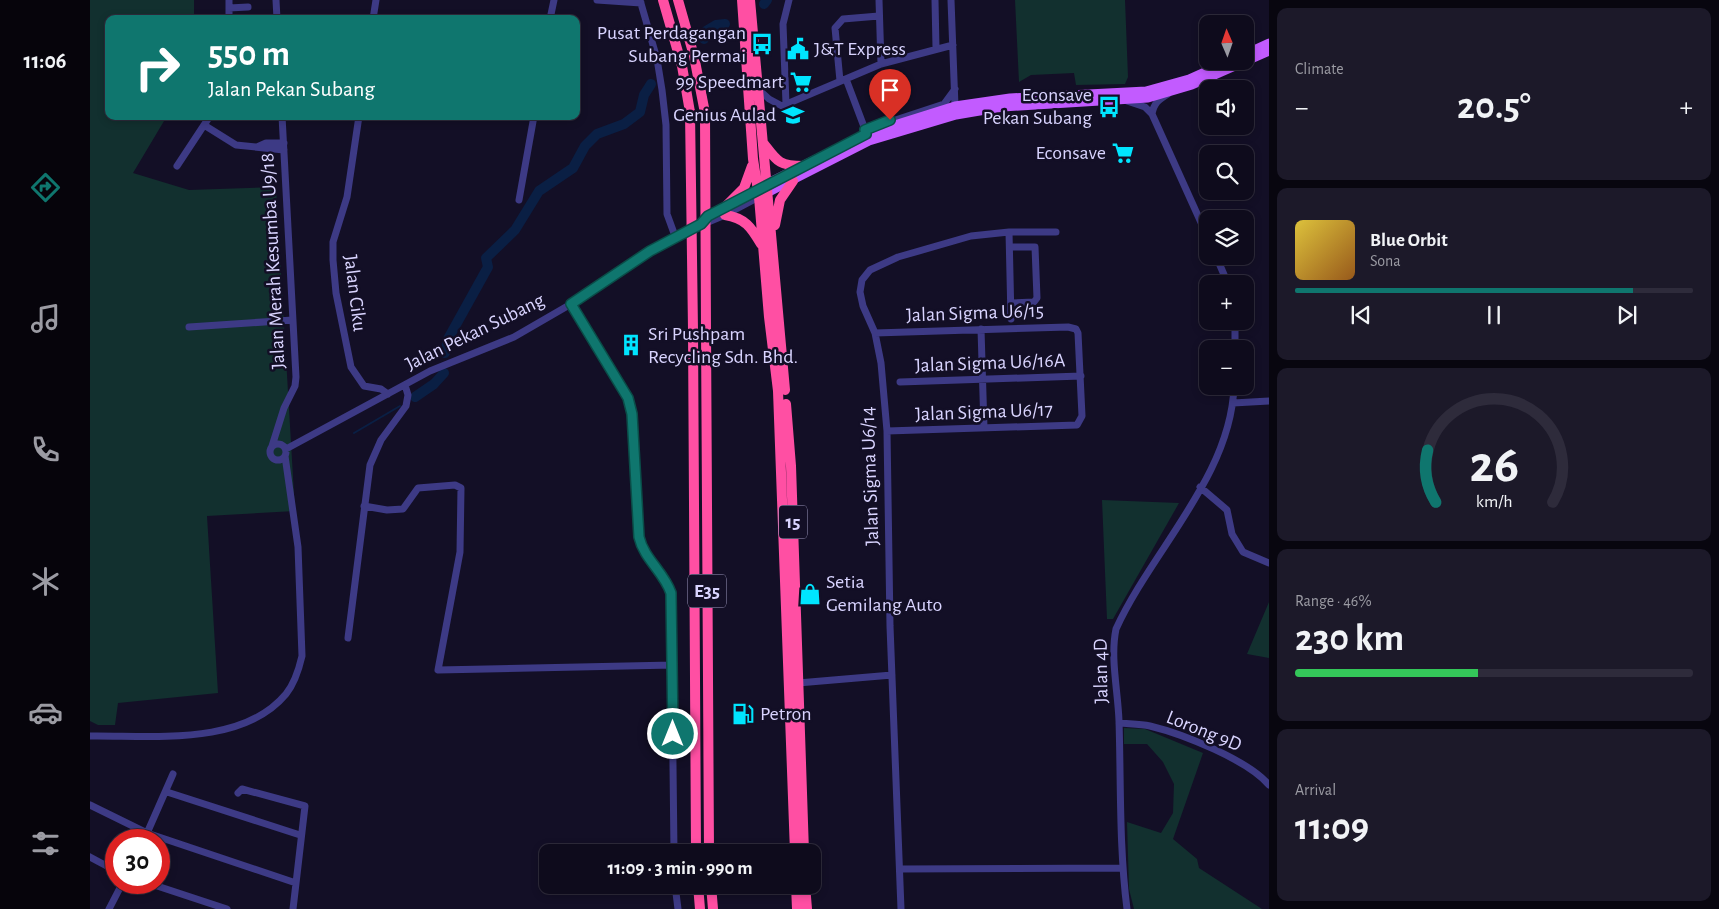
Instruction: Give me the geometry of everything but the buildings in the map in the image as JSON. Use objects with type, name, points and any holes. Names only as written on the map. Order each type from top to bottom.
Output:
[{"type":"highway","name":"E35","points":[[663,0],[682,66],[690,112],[696,844]]},
{"type":"highway","name":"E35","points":[[678,0],[694,56],[705,113],[709,844]]},
{"type":"highway","name":"15","points":[[742,0],[754,159],[772,232],[791,466],[804,844]]},
{"type":"highway","name":"15","points":[[750,0],[763,143],[762,247],[778,391],[782,446],[795,844]]},
{"type":"highway","points":[[763,143],[776,160],[782,164],[803,166]]},
{"type":"highway","points":[[754,159],[744,188],[724,212],[748,223],[762,247]]},
{"type":"highway","points":[[772,232],[780,200],[793,181]]},
{"type":"highway","points":[[699,894],[700,909]]},
{"type":"highway","points":[[712,894],[713,909]]},
{"type":"highway","points":[[796,894],[797,909]]},
{"type":"highway","points":[[805,894],[806,909]]},
{"type":"main road","points":[[1254,50],[1269,44]]},
{"type":"main road","points":[[763,191],[793,181],[869,141],[956,114],[1003,107],[1125,100],[1168,94],[1269,52]]},
{"type":"main road","points":[[763,191],[803,166],[866,132],[955,106],[1010,98],[1146,91],[1189,79],[1209,70]]},
{"type":"street","points":[[276,0],[277,15]]},
{"type":"street","points":[[374,15],[376,0]]},
{"type":"street","points":[[551,15],[554,0]]},
{"type":"street","points":[[597,0],[641,2],[657,59],[662,90],[666,126],[666,214],[675,236]]},
{"type":"street","points":[[786,104],[782,24],[789,0]]},
{"type":"street","points":[[879,0],[881,64]]},
{"type":"street","points":[[935,0],[936,48]]},
{"type":"street","points":[[951,0],[955,106]]},
{"type":"street","points":[[229,4],[248,7]]},
{"type":"street","points":[[879,16],[843,19],[835,28],[843,80],[866,132],[918,111],[941,105],[954,89]]},
{"type":"street","points":[[758,89],[777,104],[786,104],[881,64],[953,45]]},
{"type":"street","points":[[1152,114],[1153,106],[1157,101],[1168,94]]},
{"type":"street","points":[[1125,100],[1145,107],[1152,114],[1199,218]]},
{"type":"street","points":[[176,166],[207,120]]},
{"type":"street","name":"Jalan Merah Kesumba U9/18","points":[[272,446],[278,432],[284,408],[296,381],[282,120]]},
{"type":"street","name":"Jalan Ciku","points":[[358,120],[347,197],[333,242],[336,293],[351,367],[364,386],[381,389],[388,394]]},
{"type":"street","points":[[520,200],[533,120]]},
{"type":"street","points":[[204,125],[236,146],[257,147],[267,150],[284,146]]},
{"type":"street","name":"Jalan Pekan Subang","points":[[283,453],[453,360],[514,337],[571,304],[675,236],[701,224],[708,216],[724,212],[763,191]]},
{"type":"street","points":[[1009,232],[1011,318]]},
{"type":"street","name":"Jalan Sigma U6/14","points":[[901,909],[892,675],[887,431],[881,363],[875,333],[863,306],[860,292],[862,280],[870,270],[898,257],[971,236],[1009,232],[1056,232]]},
{"type":"street","points":[[1010,247],[1035,247],[1037,298],[1034,302],[1011,303]]},
{"type":"street","points":[[571,304],[628,398],[634,428],[639,537],[643,550],[667,583],[671,593],[674,844]]},
{"type":"street","points":[[189,327],[293,320]]},
{"type":"street","name":"Jalan Sigma U6/15","points":[[875,333],[1068,327],[1076,329],[1081,376]]},
{"type":"street","points":[[981,329],[984,428]]},
{"type":"street","name":"Jalan Sigma U6/16A","points":[[900,382],[1081,376]]},
{"type":"street","name":"Jalan Sigma U6/17","points":[[887,431],[1073,426],[1080,422],[1082,416],[1081,376]]},
{"type":"street","points":[[348,638],[364,506],[374,454],[381,440],[406,406],[408,395],[405,385]]},
{"type":"street","name":"Jalan 4D","points":[[1126,909],[1122,868],[1119,723],[1114,643],[1116,629],[1220,452],[1233,395]]},
{"type":"street","points":[[1233,403],[1269,401]]},
{"type":"street","points":[[90,736],[209,734],[261,716],[286,694],[298,672],[302,656],[298,547],[291,490],[286,475],[278,432]]},
{"type":"street","points":[[280,444],[283,453],[271,457],[272,446],[280,444]]},
{"type":"street","points":[[364,506],[388,510],[403,510],[418,488],[455,485],[461,488],[460,552],[438,670],[673,665]]},
{"type":"street","points":[[1200,487],[1227,510],[1232,534],[1243,552],[1269,563]]},
{"type":"street","points":[[798,683],[892,675]]},
{"type":"street","name":"Lorong 9D","points":[[1119,723],[1147,726],[1176,735],[1239,761],[1261,776],[1269,785]]},
{"type":"street","points":[[149,829],[167,792],[173,774]]},
{"type":"street","points":[[238,793],[242,789],[305,806],[300,834],[293,909]]},
{"type":"street","points":[[167,792],[300,834]]},
{"type":"street","points":[[90,805],[131,829]]},
{"type":"street","points":[[170,845],[296,883]]},
{"type":"street","points":[[90,857],[105,865]]},
{"type":"street","points":[[900,869],[1052,870],[1122,868]]},
{"type":"street","points":[[170,890],[227,909]]},
{"type":"street","points":[[109,909],[117,894]]},
{"type":"street","points":[[676,894],[678,909]]},
{"type":"green space","points":[[90,0],[194,0],[194,15],[105,15],[105,120],[165,120],[133,173],[189,190],[276,187],[295,511],[207,516],[218,693],[118,703],[115,725],[98,725],[90,721]]},
{"type":"green space","points":[[1015,0],[1125,0],[1128,77],[1125,84],[1076,85],[1074,73],[1031,75],[1019,82]]},
{"type":"green space","points":[[1102,500],[1179,503],[1113,619],[1107,619]]},
{"type":"green space","points":[[1269,602],[1269,658],[1247,654]]},
{"type":"green space","points":[[1124,728],[1145,729],[1203,753],[1173,839],[1197,859],[1199,868],[1262,909],[1134,909],[1129,889],[1127,822],[1161,833],[1173,813],[1174,784],[1163,762],[1147,744],[1124,744]]},
{"type":"waterway","points":[[764,4],[767,0]]},
{"type":"waterway","points":[[704,39],[706,31],[716,25],[725,24]]},
{"type":"waterway","points":[[445,353],[448,339],[488,267],[486,258],[515,230],[539,191],[573,168],[585,146],[597,134],[624,124],[640,112],[644,95],[651,84]]},
{"type":"waterway","points":[[415,397],[434,384],[444,373]]},
{"type":"waterway","points":[[354,433],[400,406]]},
{"type":"place","name":"Pusat Perdagangan Subang Permai","points":[[762,44]]},
{"type":"place","name":"J&T Express","points":[[798,49]]},
{"type":"place","name":"99 Speedmart","points":[[801,82]]},
{"type":"place","name":"Econsave Pekan Subang","points":[[1109,107]]},
{"type":"place","name":"Genius Aulad","points":[[793,115]]},
{"type":"place","name":"Econsave","points":[[1123,153]]},
{"type":"place","name":"Sri Pushpam Recycling Sdn. Bhd.","points":[[631,345]]},
{"type":"place","name":"Setia Gemilang Auto","points":[[810,594]]},
{"type":"place","name":"Petron","points":[[743,714]]},
{"type":"route","points":[[673,734],[671,593],[667,583],[640,543],[632,414],[628,398],[571,304],[650,251],[675,236],[701,224],[708,216],[766,184],[866,134],[865,130],[890,120]]}]
